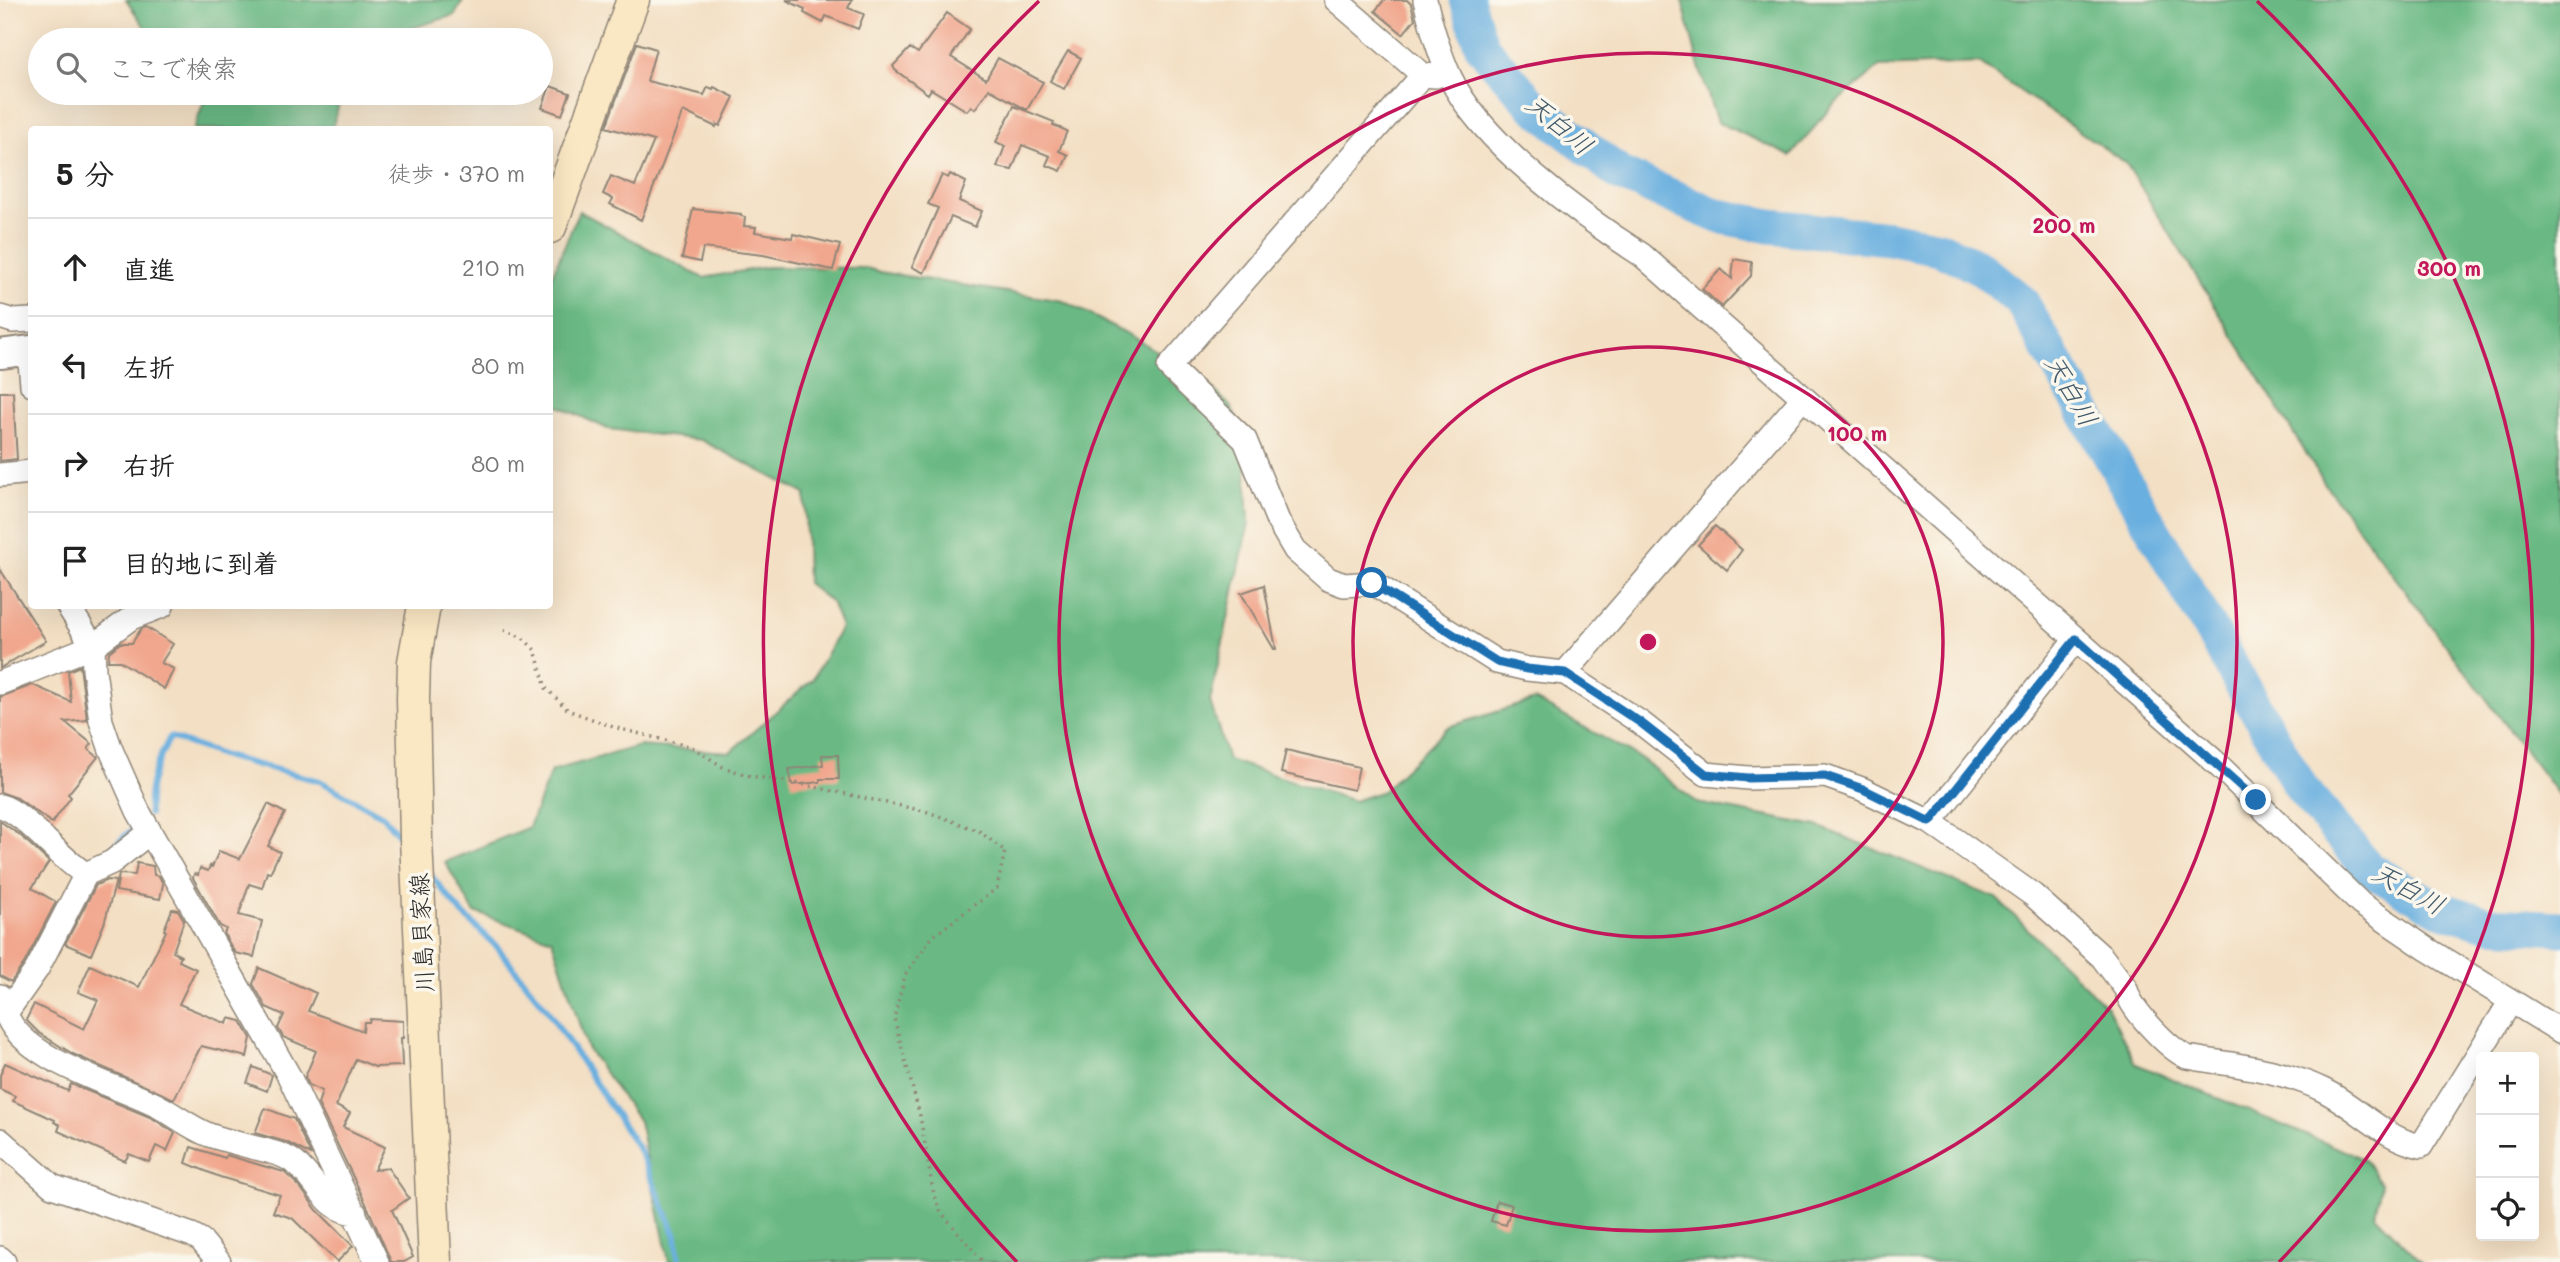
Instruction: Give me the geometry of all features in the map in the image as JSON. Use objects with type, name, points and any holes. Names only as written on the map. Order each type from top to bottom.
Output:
[{"type":"main road","points":[[553,219],[633,0]]},
{"type":"main road","name":"川島貝家線","points":[[423,609],[414,662],[413,698],[416,839],[435,1262]]},
{"type":"street","points":[[1336,0],[1423,75],[1450,77]]},
{"type":"street","points":[[1425,0],[1450,77],[1466,104],[1486,129],[1517,158],[1589,220],[1642,255],[2256,800],[2361,904],[2560,1031]]},
{"type":"street","points":[[1423,75],[1169,367],[1245,440],[1285,535],[1295,550],[1318,571],[1328,579],[1344,585],[1372,583],[1497,662],[1527,669],[1565,673],[1641,723],[1706,774],[1748,778],[1825,776],[1863,789],[1930,822],[2033,895],[2102,957],[2144,1019],[2177,1052],[2187,1057],[2287,1074],[2341,1100],[2384,1131],[2410,1144],[2421,1146],[2511,1002]]},
{"type":"street","points":[[0,317],[13,321],[28,320]]},
{"type":"street","points":[[0,354],[28,351]]},
{"type":"street","points":[[1565,673],[1803,398]]},
{"type":"street","points":[[0,475],[28,472]]},
{"type":"street","points":[[70,609],[93,646],[101,720],[138,811],[289,1076],[377,1262]]},
{"type":"street","points":[[0,683],[93,646],[131,618],[154,609]]},
{"type":"street","points":[[1930,822],[2076,639]]},
{"type":"street","points":[[0,806],[14,812],[72,866],[86,874]]},
{"type":"street","points":[[149,833],[112,862],[86,874],[59,931],[37,968],[3,1004],[9,1023],[22,1038],[42,1052],[157,1106],[207,1134],[275,1153],[295,1163],[342,1212],[355,1213]]},
{"type":"street","points":[[0,1140],[52,1186],[192,1234],[201,1240],[219,1262]]},
{"type":"street","points":[[0,1258],[4,1262]]},
{"type":"path","points":[[504,630],[523,638],[535,650],[546,688],[568,710],[613,727],[692,747],[723,767],[750,776],[792,782],[929,813],[979,831],[1005,851],[997,888],[932,937],[905,975],[894,1018],[920,1116],[934,1196],[941,1212],[983,1262]]},
{"type":"green space","points":[[126,0],[463,0],[455,15],[412,28],[146,28]]},
{"type":"green space","points":[[1682,0],[2560,0],[2560,797],[2325,484],[2126,163],[1979,63],[1879,67],[1831,107],[1791,156],[1717,122]]},
{"type":"green space","points":[[203,105],[339,105],[333,126],[195,126]]},
{"type":"green space","points":[[579,211],[703,278],[766,267],[866,268],[1063,301],[1124,332],[1183,366],[1209,385],[1231,407],[1244,435],[1249,523],[1210,701],[1228,760],[1354,801],[1383,791],[1448,727],[1535,700],[1642,759],[1697,803],[1817,826],[1996,898],[2108,1008],[2136,1064],[2364,1159],[2381,1184],[2375,1215],[2422,1262],[669,1262],[639,1121],[587,1048],[552,939],[474,912],[445,862],[529,827],[551,771],[639,746],[730,752],[813,679],[841,627],[831,602],[807,583],[805,494],[701,440],[608,429],[553,403],[553,273]]},
{"type":"building","points":[[786,0],[852,0],[848,8],[864,14],[858,29],[826,16],[823,23],[804,13],[805,9]]},
{"type":"building","points":[[1384,0],[1407,0],[1411,4],[1415,19],[1403,34],[1375,11]]},
{"type":"building","points":[[947,13],[970,29],[951,57],[986,79],[998,58],[1043,82],[1027,110],[989,89],[975,109],[971,106],[967,111],[931,89],[928,94],[895,70],[893,66],[910,48],[918,53]]},
{"type":"building","points":[[637,43],[656,49],[647,81],[704,95],[708,87],[714,87],[734,97],[720,126],[717,124],[716,127],[683,111],[641,220],[610,204],[613,199],[603,194],[611,176],[635,186],[654,141],[606,127]]},
{"type":"building","points":[[1068,51],[1081,58],[1064,89],[1050,81]]},
{"type":"building","points":[[553,87],[570,93],[562,115],[542,108],[543,105],[553,105]]},
{"type":"building","points":[[1014,106],[1054,122],[1053,125],[1067,131],[1059,151],[1068,155],[1061,171],[1046,165],[1050,156],[1022,145],[1012,170],[997,167],[1005,146],[996,142]]},
{"type":"building","points":[[950,174],[966,182],[959,201],[982,211],[975,227],[951,217],[924,273],[912,267],[938,208],[928,204],[942,175],[948,178]]},
{"type":"building","points":[[693,209],[741,214],[745,217],[744,226],[756,227],[755,232],[792,238],[793,234],[840,245],[833,270],[763,255],[703,248],[700,262],[682,258]]},
{"type":"building","points":[[1734,259],[1752,262],[1751,276],[1722,307],[1702,289],[1721,269],[1732,279]]},
{"type":"building","points":[[0,392],[13,392],[17,459],[0,461]]},
{"type":"building","points":[[1715,526],[1742,550],[1727,570],[1698,545]]},
{"type":"building","points":[[0,569],[46,641],[0,668]]},
{"type":"building","points":[[1264,585],[1276,649],[1241,593]]},
{"type":"building","points":[[146,627],[173,644],[161,663],[174,669],[164,689],[120,661],[108,661],[109,652],[120,643],[132,643],[141,629]]},
{"type":"building","points":[[80,666],[87,720],[65,722],[92,744],[88,749],[98,757],[68,794],[71,797],[52,823],[17,798],[0,792],[0,697],[33,685],[71,702],[68,671]]},
{"type":"building","points":[[1286,750],[1359,767],[1354,790],[1281,773]]},
{"type":"building","points":[[822,755],[838,755],[839,779],[820,779],[820,782],[792,785],[789,769],[823,765]]},
{"type":"building","points":[[268,804],[285,813],[268,846],[280,852],[270,873],[267,872],[262,888],[249,884],[239,915],[262,921],[254,957],[235,953],[224,934],[226,929],[220,926],[193,878],[194,874],[198,875],[200,868],[208,871],[210,866],[212,867],[219,851],[240,859]]},
{"type":"building","points":[[0,821],[49,862],[32,888],[56,902],[25,962],[11,982],[0,976]]},
{"type":"building","points":[[137,863],[153,866],[154,875],[159,876],[163,884],[160,899],[116,891],[119,874],[135,875]]},
{"type":"building","points":[[107,880],[116,881],[104,924],[91,955],[65,944],[96,885]]},
{"type":"building","points":[[172,909],[178,910],[184,920],[173,952],[181,956],[179,961],[196,969],[179,1004],[227,1024],[229,1018],[241,1021],[251,1038],[247,1057],[201,1046],[174,1099],[73,1054],[39,1033],[26,1020],[34,1004],[84,1029],[98,1000],[78,992],[90,965],[139,987],[166,931],[164,930]]},
{"type":"building","points":[[259,968],[316,993],[308,1011],[363,1031],[364,1022],[369,1022],[370,1019],[403,1021],[402,1066],[375,1067],[356,1059],[336,1106],[350,1113],[343,1127],[385,1147],[374,1170],[388,1168],[409,1198],[392,1210],[413,1257],[404,1262],[391,1262],[318,1104],[322,1091],[309,1085],[305,1077],[316,1051],[283,1037],[278,1028],[284,1015],[266,1007],[253,984]]},
{"type":"building","points":[[5,1063],[68,1091],[71,1084],[152,1118],[175,1133],[167,1151],[156,1146],[149,1162],[129,1154],[125,1161],[58,1131],[60,1125],[54,1122],[55,1120],[13,1101],[15,1096],[0,1089],[0,1075]]},
{"type":"building","points":[[253,1067],[272,1075],[267,1091],[247,1083]]},
{"type":"building","points":[[265,1108],[294,1119],[311,1155],[286,1142],[255,1133]]},
{"type":"building","points":[[191,1147],[284,1172],[353,1246],[337,1262],[292,1218],[273,1212],[280,1195],[220,1177],[186,1163]]},
{"type":"building","points":[[1497,1201],[1512,1205],[1506,1225],[1491,1221]]},
{"type":"waterway","name":"天白川","points":[[1467,0],[1482,47],[1533,105],[1620,174],[1718,216],[1770,226],[1889,238],[1939,248],[1979,267],[2021,301],[2302,789],[2369,869],[2439,909],[2490,924],[2560,928]]},
{"type":"waterway","points":[[149,814],[149,792],[170,737],[227,757],[320,781],[383,816],[406,844]]},
{"type":"waterway","points":[[113,847],[139,823]]},
{"type":"waterway","points":[[430,874],[458,909],[497,947],[546,1008],[640,1151],[676,1236],[679,1262]]},
{"type":"route","points":[[1372,583],[1497,662],[1507,666],[1565,673],[1573,681],[1641,723],[1706,774],[1748,778],[1825,776],[1863,789],[1930,822],[2076,639],[2256,800]]}]
